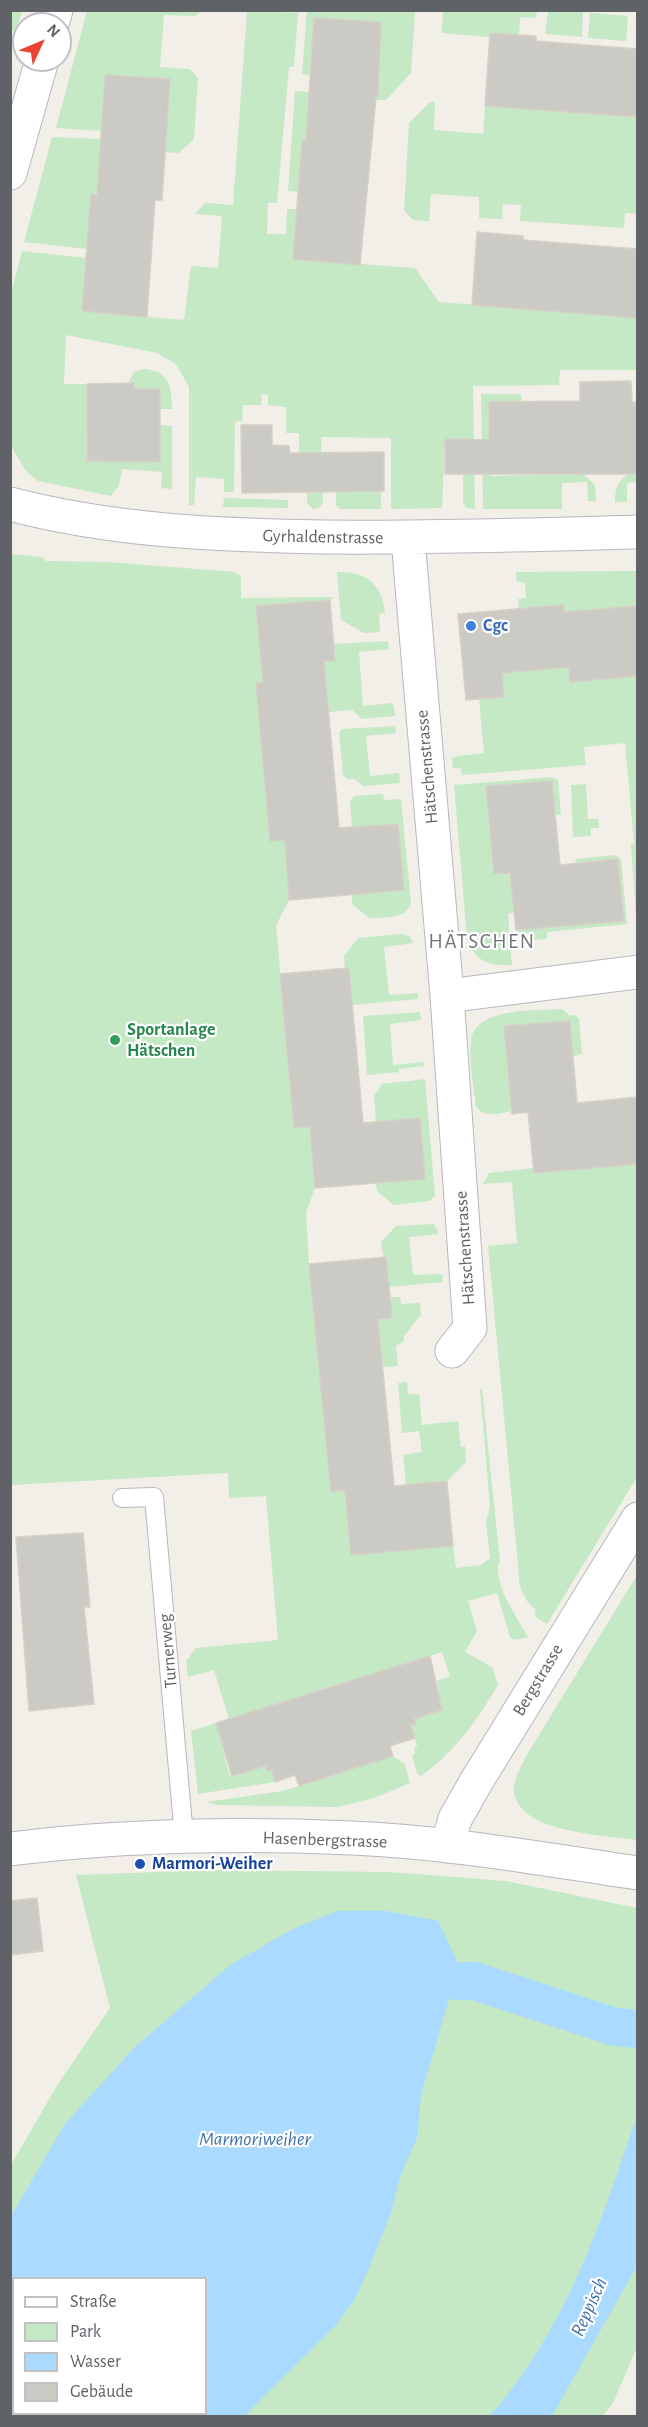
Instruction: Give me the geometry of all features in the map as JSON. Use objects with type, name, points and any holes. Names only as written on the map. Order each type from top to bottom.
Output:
[{"type":"street","points":[[10,173],[39,72]]},
{"type":"street","name":"Gyrhaldenstrasse","points":[[10,504],[101,523],[179,533],[408,539],[638,532]]},
{"type":"street","name":"Hätschenstrasse","points":[[408,539],[447,996],[470,1328],[452,1351]]},
{"type":"street","points":[[447,996],[638,972]]},
{"type":"street","name":"Bergstrasse","points":[[447,1846],[455,1819],[476,1782],[638,1519]]},
{"type":"street","name":"Hasenbergstrasse","points":[[10,1849],[148,1837],[352,1838],[447,1846],[638,1872]]},
{"type":"lane","name":"Turnerweg","points":[[122,1498],[154,1497],[184,1837]]},
{"type":"green space","points":[[11,10],[22,11],[12,12],[11,30]]},
{"type":"green space","points":[[87,11],[202,11],[195,16],[164,15],[160,67],[190,69],[198,78],[194,139],[179,153],[165,152],[170,79],[106,75],[101,131],[56,128]]},
{"type":"green space","points":[[247,11],[298,13],[294,67],[289,67],[277,203],[268,203],[267,234],[286,234],[287,209],[297,209],[293,259],[415,268],[439,302],[637,318],[637,370],[560,370],[559,385],[473,386],[475,509],[466,508],[463,502],[463,440],[445,440],[442,508],[391,509],[391,438],[321,437],[323,502],[319,508],[313,509],[307,503],[307,473],[299,473],[299,433],[286,433],[286,407],[268,405],[268,395],[262,394],[261,405],[243,405],[242,421],[235,422],[234,492],[224,492],[224,479],[196,477],[194,505],[189,505],[189,387],[176,364],[157,353],[66,335],[64,384],[87,384],[87,405],[93,434],[86,434],[86,461],[160,462],[160,425],[172,426],[172,489],[161,488],[162,472],[122,469],[119,485],[111,496],[38,481],[26,471],[11,446],[10,297],[22,251],[86,258],[82,311],[184,320],[191,266],[218,268],[222,216],[195,214],[205,203],[233,205]]},
{"type":"green space","points":[[307,11],[415,11],[411,73],[386,100],[376,100],[378,97],[380,63],[377,62],[381,22],[314,18],[310,75],[302,74]]},
{"type":"green space","points":[[443,11],[537,11],[536,18],[520,17],[519,35],[490,33],[490,37],[442,33]]},
{"type":"green space","points":[[548,11],[583,12],[582,37],[545,34]]},
{"type":"green space","points":[[590,13],[628,16],[626,41],[588,38]]},
{"type":"green space","points":[[295,91],[309,92],[306,141],[302,142],[299,192],[288,191]]},
{"type":"green space","points":[[430,102],[435,102],[434,130],[483,134],[485,106],[637,117],[637,214],[625,213],[624,228],[520,221],[521,205],[503,204],[502,219],[479,218],[479,197],[431,194],[429,221],[413,220],[404,210],[409,123]]},
{"type":"green space","points":[[52,137],[101,139],[97,195],[91,195],[87,249],[24,242]]},
{"type":"green space","points":[[144,369],[152,370],[164,377],[170,387],[172,409],[160,409],[160,389],[134,389],[128,383],[134,372]]},
{"type":"green space","points":[[481,394],[521,394],[522,402],[489,402],[490,476],[584,474],[595,485],[596,501],[588,501],[587,482],[562,483],[562,509],[483,509]]},
{"type":"green space","points":[[629,474],[637,474],[637,482],[627,483],[627,502],[615,502],[618,485]]},
{"type":"green space","points":[[381,491],[381,509],[340,509],[336,505],[336,492]]},
{"type":"green space","points":[[224,498],[288,500],[288,508],[223,507]]},
{"type":"green space","name":"Sportanlage Hätschen","points":[[10,554],[42,557],[46,561],[109,562],[234,572],[241,576],[241,598],[333,597],[330,600],[257,606],[263,682],[256,683],[270,840],[285,840],[289,900],[276,925],[294,1127],[310,1127],[315,1188],[306,1212],[309,1264],[332,1492],[345,1490],[351,1555],[453,1546],[456,1568],[481,1565],[490,1558],[486,1521],[490,1507],[480,1389],[482,1389],[500,1561],[499,1578],[507,1600],[528,1637],[514,1640],[510,1637],[497,1593],[468,1601],[477,1631],[465,1652],[492,1667],[498,1685],[464,1735],[421,1776],[417,1774],[412,1755],[415,1754],[414,1748],[417,1746],[411,1725],[416,1724],[414,1719],[435,1689],[439,1688],[437,1681],[450,1676],[442,1652],[229,1719],[214,1670],[188,1677],[186,1661],[196,1648],[278,1640],[266,1496],[229,1498],[228,1473],[11,1485]]},
{"type":"green space","points":[[637,571],[637,606],[564,612],[563,605],[519,609],[518,599],[526,598],[525,583],[517,582],[516,572]]},
{"type":"green space","points":[[337,572],[347,572],[364,577],[376,587],[385,613],[379,614],[380,632],[364,633],[341,620]]},
{"type":"green space","points":[[388,641],[389,649],[359,652],[363,706],[393,703],[395,716],[362,719],[352,710],[329,712],[324,661],[335,660],[334,644]]},
{"type":"green space","points":[[569,667],[570,682],[637,676],[637,932],[631,844],[634,844],[625,743],[584,747],[586,765],[462,775],[461,768],[453,768],[452,757],[484,753],[479,699],[504,697],[502,673]]},
{"type":"green space","points":[[395,726],[396,733],[366,736],[370,776],[399,773],[400,783],[363,786],[343,775],[339,733],[342,729]]},
{"type":"green space","points":[[551,777],[558,780],[561,815],[556,815],[552,781],[487,786],[510,873],[514,912],[508,914],[512,965],[496,965],[479,957],[467,938],[454,785]]},
{"type":"green space","points":[[586,784],[588,819],[598,819],[599,828],[591,828],[591,836],[573,837],[571,785]]},
{"type":"green space","points":[[383,794],[384,800],[401,799],[411,902],[409,908],[400,915],[369,918],[352,904],[352,895],[404,890],[398,824],[352,827],[350,802],[354,796]]},
{"type":"green space","points":[[616,855],[621,859],[627,924],[547,932],[547,939],[534,940],[533,933],[516,934],[516,930],[624,921],[618,860],[576,863],[576,859]]},
{"type":"green space","points":[[401,934],[409,936],[414,943],[384,947],[389,995],[418,993],[418,999],[352,1005],[349,969],[345,968],[344,956],[358,938]]},
{"type":"green space","points":[[562,1009],[570,1016],[575,1015],[579,1019],[582,1054],[573,1056],[570,1021],[512,1111],[487,1114],[479,1110],[476,1106],[470,1056],[471,1040],[475,1029],[495,1016],[523,1011]]},
{"type":"green space","points":[[420,1012],[421,1020],[390,1024],[393,1065],[424,1062],[424,1066],[399,1069],[399,1072],[367,1075],[363,1016]]},
{"type":"green space","points":[[425,1079],[435,1196],[429,1201],[394,1205],[377,1191],[376,1183],[425,1179],[420,1118],[376,1122],[374,1096],[382,1084]]},
{"type":"green space","points":[[637,1164],[637,1477],[547,1624],[536,1617],[534,1612],[536,1610],[527,1601],[520,1587],[488,1246],[517,1243],[512,1182],[483,1184],[489,1173],[533,1168],[534,1173]]},
{"type":"green space","points":[[434,1224],[439,1234],[409,1237],[413,1275],[442,1274],[443,1282],[389,1287],[381,1242],[396,1226]]},
{"type":"green space","points":[[390,1297],[400,1297],[401,1304],[420,1303],[421,1315],[404,1336],[404,1341],[396,1346],[398,1366],[383,1367],[379,1319],[392,1318]]},
{"type":"green space","points":[[407,1382],[408,1394],[419,1394],[422,1425],[458,1421],[461,1447],[465,1446],[466,1462],[447,1481],[406,1485],[403,1455],[422,1452],[419,1431],[402,1433],[398,1383]]},
{"type":"green space","points":[[637,1575],[637,1840],[584,1833],[544,1823],[528,1814],[518,1803],[514,1784],[528,1753]]},
{"type":"green space","points":[[216,1723],[230,1777],[266,1766],[267,1771],[271,1769],[275,1782],[198,1794],[191,1731]]},
{"type":"green space","points":[[393,1756],[405,1764],[410,1783],[374,1798],[337,1807],[218,1805],[206,1802],[283,1791]]},
{"type":"green space","points":[[211,1870],[389,1872],[506,1881],[637,1908],[637,2347],[613,2403],[603,2416],[11,2416],[11,2165],[58,2084],[110,2008],[76,1875]]},
{"type":"water","name":"Marmoriweiher","points":[[338,1911],[386,1911],[438,1921],[459,1965],[421,2095],[417,2138],[401,2174],[390,2216],[355,2299],[336,2325],[244,2416],[11,2416],[11,2216],[65,2124],[134,2048],[230,1965],[293,1929]]},
{"type":"water","name":"Reppisch","points":[[637,2115],[637,2266],[552,2416],[490,2416],[517,2383],[560,2311],[595,2235]]},
{"type":"building","points":[[314,18],[381,22],[378,97],[376,97],[360,265],[293,259],[302,141],[306,141]]},
{"type":"building","points":[[490,33],[536,36],[536,41],[638,49],[638,117],[485,106]]},
{"type":"building","points":[[105,75],[170,79],[162,200],[155,200],[147,317],[82,311],[91,194],[97,195]]},
{"type":"building","points":[[477,232],[523,236],[523,240],[638,249],[638,318],[472,305]]},
{"type":"building","points":[[631,381],[632,402],[638,402],[638,474],[445,474],[445,439],[489,440],[489,402],[580,401],[580,382]]},
{"type":"building","points":[[134,383],[134,389],[160,389],[160,462],[87,461],[87,384]]},
{"type":"building","points":[[241,425],[272,425],[272,445],[289,446],[290,453],[384,452],[384,491],[242,493]]},
{"type":"building","points":[[330,600],[335,661],[324,661],[339,828],[398,824],[404,890],[289,900],[285,840],[270,841],[256,683],[263,682],[256,606]]},
{"type":"building","points":[[563,605],[564,612],[638,606],[638,676],[570,682],[569,667],[502,673],[504,697],[466,700],[458,614]]},
{"type":"building","points":[[552,781],[560,865],[618,859],[624,921],[516,930],[510,873],[494,874],[486,786]]},
{"type":"building","points":[[349,968],[363,1123],[420,1118],[425,1179],[315,1188],[310,1127],[294,1128],[280,974]]},
{"type":"building","points":[[570,1021],[577,1103],[638,1097],[638,1164],[534,1173],[528,1112],[512,1114],[504,1026]]},
{"type":"building","points":[[386,1257],[392,1318],[378,1319],[394,1486],[447,1481],[453,1546],[351,1555],[345,1490],[331,1492],[309,1264]]},
{"type":"building","points":[[83,1533],[90,1607],[84,1607],[94,1704],[29,1711],[16,1537]]},
{"type":"building","points":[[430,1656],[442,1710],[414,1719],[416,1724],[411,1725],[415,1738],[390,1746],[393,1756],[299,1786],[295,1775],[275,1782],[271,1769],[267,1771],[266,1766],[232,1776],[216,1723]]},
{"type":"building","points":[[37,1898],[43,1951],[10,1955],[10,1901]]},
{"type":"waterway","points":[[456,1981],[474,1981],[615,2027],[638,2029]]},
{"type":"place","name":"Cgc","points":[[471,626]]},
{"type":"place","name":"Sportanlage Hätschen","points":[[115,1040]]},
{"type":"place","name":"Marmori-Weiher","points":[[140,1864]]},
{"type":"district","name":"HÄTSCHEN","points":[[482,942]]}]
